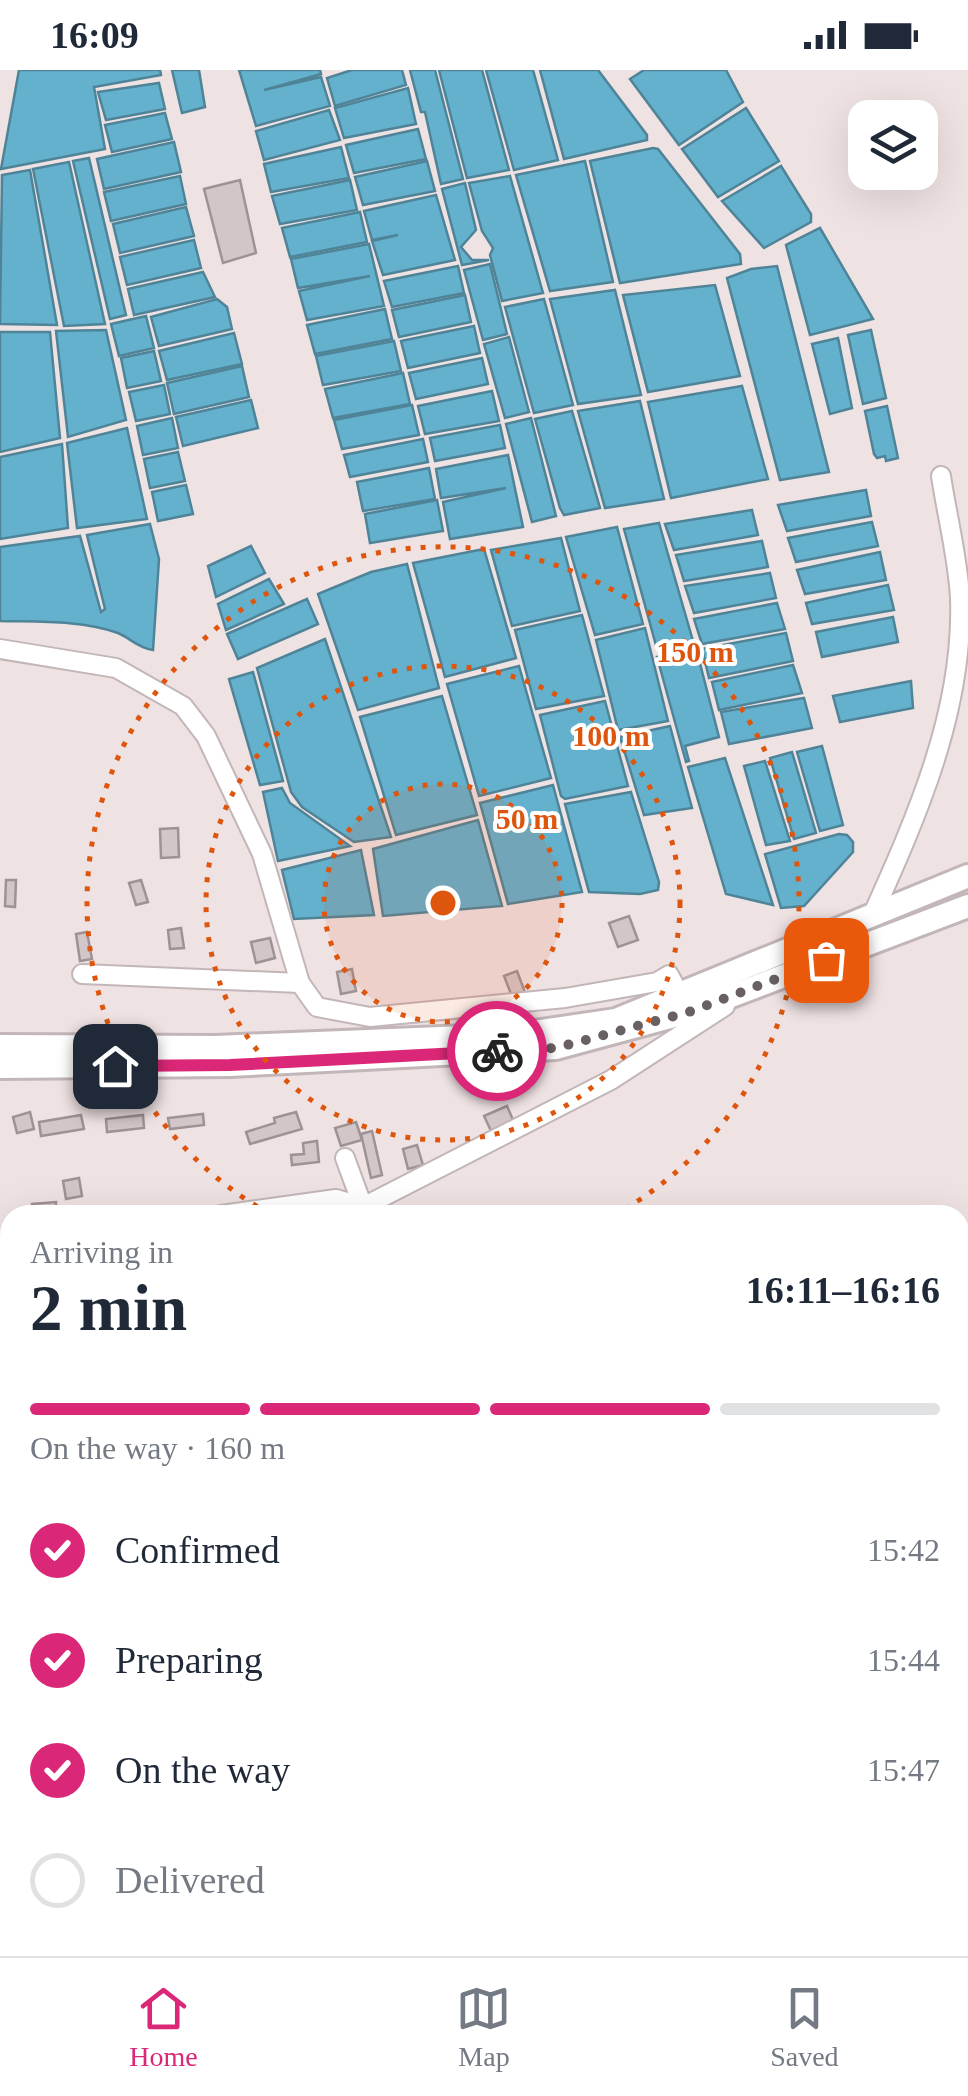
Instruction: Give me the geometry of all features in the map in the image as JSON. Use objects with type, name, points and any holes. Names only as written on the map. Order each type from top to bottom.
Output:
[{"type":"main road","points":[[0,1067],[230,1065],[556,1048],[684,1003],[968,876]]},
{"type":"main road","points":[[0,1046],[215,1047],[514,1035],[616,1020],[754,986],[968,906]]},
{"type":"street","points":[[872,916],[917,817],[952,697],[960,643],[960,594],[941,476]]},
{"type":"street","points":[[0,649],[116,668],[182,706],[206,736],[262,854],[300,983],[317,1008],[370,1016],[565,998],[656,982],[668,975],[684,1003]]},
{"type":"street","points":[[82,974],[300,983]]},
{"type":"street","points":[[374,1205],[611,1080],[754,986]]},
{"type":"street","points":[[345,1158],[361,1205]]},
{"type":"street","points":[[293,1205],[336,1199],[350,1205]]},
{"type":"water","points":[[19,70],[160,70],[161,75],[94,87],[105,149],[1,169]]},
{"type":"water","points":[[172,70],[199,70],[205,107],[182,113]]},
{"type":"water","points":[[239,70],[320,70],[321,74],[264,90],[321,77],[330,106],[256,126]]},
{"type":"water","points":[[352,70],[402,70],[406,85],[335,106],[327,78]]},
{"type":"water","points":[[410,70],[435,70],[463,179],[441,184],[425,112],[421,112]]},
{"type":"water","points":[[439,70],[482,70],[509,170],[467,178]]},
{"type":"water","points":[[486,70],[533,70],[558,160],[514,170]]},
{"type":"water","points":[[540,70],[598,70],[647,140],[564,159]]},
{"type":"water","points":[[644,70],[726,70],[743,102],[679,145],[630,79]]},
{"type":"water","points":[[159,83],[165,109],[106,120],[98,92]]},
{"type":"water","points":[[408,88],[416,124],[344,138],[335,108]]},
{"type":"water","points":[[746,108],[779,161],[718,197],[682,149]]},
{"type":"water","points":[[329,110],[340,140],[264,160],[256,131]]},
{"type":"water","points":[[165,113],[172,139],[112,152],[105,125]]},
{"type":"water","points":[[418,129],[426,159],[354,173],[346,145]]},
{"type":"water","points":[[174,142],[181,172],[104,189],[97,159]]},
{"type":"water","points":[[341,147],[349,178],[271,192],[264,164]]},
{"type":"water","points":[[658,149],[740,254],[741,264],[620,283],[590,161]]},
{"type":"water","points":[[89,158],[126,315],[110,319],[73,161]]},
{"type":"water","points":[[427,161],[435,191],[363,205],[355,177]]},
{"type":"water","points":[[585,161],[613,282],[550,291],[516,175]]},
{"type":"water","points":[[69,162],[105,324],[64,326],[33,169]]},
{"type":"water","points":[[781,166],[811,214],[811,222],[764,248],[722,201]]},
{"type":"water","points":[[30,170],[57,325],[0,324],[2,175]]},
{"type":"water","points":[[180,176],[186,204],[111,221],[104,192]]},
{"type":"water","points":[[510,176],[543,293],[502,301],[490,255],[493,248],[482,231],[469,183]]},
{"type":"water","points":[[350,180],[357,210],[280,224],[272,196]]},
{"type":"water","points":[[465,183],[476,230],[461,247],[472,260],[489,260],[462,265],[442,189]]},
{"type":"water","points":[[436,195],[455,260],[383,275],[372,241],[398,235],[372,240],[364,211]]},
{"type":"water","points":[[186,207],[194,236],[120,253],[113,224]]},
{"type":"water","points":[[360,212],[367,242],[290,257],[282,228]]},
{"type":"water","points":[[820,228],[873,319],[810,335],[786,245]]},
{"type":"water","points":[[194,240],[201,268],[127,285],[120,257]]},
{"type":"water","points":[[369,244],[384,306],[307,320],[299,291],[370,276],[298,288],[291,259]]},
{"type":"water","points":[[490,264],[507,334],[483,340],[464,270]]},
{"type":"water","points":[[458,266],[464,293],[392,307],[384,281]]},
{"type":"water","points":[[777,266],[829,472],[780,480],[727,278],[751,269]]},
{"type":"water","points":[[203,272],[215,297],[134,315],[128,289]]},
{"type":"water","points":[[715,285],[740,376],[648,392],[623,295]]},
{"type":"water","points":[[615,290],[641,395],[578,404],[550,299]]},
{"type":"water","points":[[465,295],[471,322],[399,337],[392,310]]},
{"type":"water","points":[[217,299],[227,307],[232,329],[159,346],[151,317]]},
{"type":"water","points":[[544,299],[573,405],[534,413],[505,307]]},
{"type":"water","points":[[385,309],[392,339],[315,354],[307,325]]},
{"type":"water","points":[[146,316],[154,348],[119,356],[111,324]]},
{"type":"water","points":[[474,326],[480,353],[408,368],[401,341]]},
{"type":"water","points":[[106,330],[126,420],[68,437],[56,331]]},
{"type":"water","points":[[871,330],[886,398],[863,404],[848,335]]},
{"type":"water","points":[[0,332],[50,332],[60,438],[0,452]]},
{"type":"water","points":[[234,333],[242,364],[167,380],[159,351]]},
{"type":"water","points":[[509,337],[529,412],[505,418],[484,344]]},
{"type":"water","points":[[838,338],[852,408],[830,414],[812,344]]},
{"type":"water","points":[[394,341],[401,371],[323,385],[316,356]]},
{"type":"water","points":[[154,351],[161,381],[127,388],[121,358]]},
{"type":"water","points":[[482,358],[488,384],[416,399],[409,373]]},
{"type":"water","points":[[242,366],[249,397],[174,414],[167,383]]},
{"type":"water","points":[[403,373],[410,404],[333,418],[325,389]]},
{"type":"water","points":[[164,385],[170,414],[136,421],[129,392]]},
{"type":"water","points":[[742,386],[768,479],[671,498],[648,402]]},
{"type":"water","points":[[492,391],[499,421],[425,434],[418,406]]},
{"type":"water","points":[[251,400],[258,428],[183,446],[176,417]]},
{"type":"water","points":[[640,401],[664,499],[605,508],[578,411]]},
{"type":"water","points":[[412,405],[419,435],[342,449],[334,420]]},
{"type":"water","points":[[887,406],[898,458],[886,461],[885,456],[877,458],[874,454],[865,411]]},
{"type":"water","points":[[572,411],[600,508],[564,515],[535,419]]},
{"type":"water","points":[[172,418],[178,448],[143,455],[137,426]]},
{"type":"water","points":[[531,418],[556,516],[532,522],[506,424]]},
{"type":"water","points":[[500,425],[505,448],[435,461],[430,438]]},
{"type":"water","points":[[127,428],[147,519],[77,528],[67,443]]},
{"type":"water","points":[[423,439],[428,462],[350,477],[344,455]]},
{"type":"water","points":[[62,444],[68,528],[0,539],[0,457]]},
{"type":"water","points":[[178,452],[185,481],[150,488],[144,459]]},
{"type":"water","points":[[508,455],[523,527],[450,539],[443,502],[506,488],[441,498],[436,469]]},
{"type":"water","points":[[429,468],[435,499],[363,511],[357,482]]},
{"type":"water","points":[[186,485],[193,514],[158,521],[152,492]]},
{"type":"water","points":[[866,490],[871,516],[787,531],[778,505]]},
{"type":"water","points":[[437,500],[443,531],[370,543],[365,514]]},
{"type":"water","points":[[752,510],[758,535],[674,550],[665,524]]},
{"type":"water","points":[[872,522],[878,546],[796,562],[788,538]]},
{"type":"water","points":[[659,523],[693,641],[657,649],[624,529]]},
{"type":"water","points":[[150,524],[159,559],[153,650],[118,633],[89,626],[0,621],[0,547],[80,536],[101,612],[105,609],[87,535]]},
{"type":"water","points":[[617,527],[643,624],[595,635],[566,537]]},
{"type":"water","points":[[561,538],[580,611],[512,626],[491,550]]},
{"type":"water","points":[[762,541],[768,567],[684,581],[676,555]]},
{"type":"water","points":[[251,546],[265,573],[216,597],[208,566]]},
{"type":"water","points":[[484,549],[516,658],[445,677],[413,563]]},
{"type":"water","points":[[880,552],[886,580],[805,594],[797,570]]},
{"type":"water","points":[[407,564],[439,688],[358,710],[318,594],[371,572]]},
{"type":"water","points":[[770,573],[776,598],[694,613],[685,586]]},
{"type":"water","points":[[269,579],[284,604],[226,630],[218,604]]},
{"type":"water","points":[[888,585],[894,610],[812,624],[806,603]]},
{"type":"water","points":[[307,599],[318,624],[238,659],[227,634]]},
{"type":"water","points":[[777,603],[785,629],[702,644],[694,619]]},
{"type":"water","points":[[582,615],[604,696],[536,709],[515,630]]},
{"type":"water","points":[[893,617],[898,642],[822,657],[816,632]]},
{"type":"water","points":[[645,628],[668,721],[618,730],[596,640]]},
{"type":"water","points":[[786,633],[793,661],[709,678],[702,649]]},
{"type":"water","points":[[325,639],[391,837],[354,842],[302,807],[291,792],[257,668]]},
{"type":"water","points":[[696,648],[719,737],[685,746],[689,761],[686,762],[657,657]]},
{"type":"water","points":[[793,665],[802,693],[719,710],[712,682]]},
{"type":"water","points":[[519,666],[551,778],[479,796],[447,684]]},
{"type":"water","points":[[253,672],[283,781],[260,785],[229,679]]},
{"type":"water","points":[[911,681],[913,708],[840,722],[833,696]]},
{"type":"water","points":[[442,696],[477,815],[396,835],[360,717]]},
{"type":"water","points":[[804,698],[812,728],[729,744],[721,712]]},
{"type":"water","points":[[605,701],[628,786],[565,799],[540,715]]},
{"type":"water","points":[[670,726],[692,808],[644,815],[620,737]]},
{"type":"water","points":[[822,746],[843,825],[820,831],[797,752]]},
{"type":"water","points":[[792,752],[816,833],[794,839],[770,758]]},
{"type":"water","points":[[725,758],[773,905],[726,894],[688,767]]},
{"type":"water","points":[[765,761],[790,841],[766,845],[744,766]]},
{"type":"water","points":[[553,785],[582,892],[508,904],[480,803]]},
{"type":"water","points":[[282,788],[290,803],[350,846],[278,861],[263,792]]},
{"type":"water","points":[[631,792],[659,882],[658,890],[640,894],[589,892],[565,804]]},
{"type":"water","points":[[478,820],[502,906],[383,916],[373,849]]},
{"type":"water","points":[[847,835],[853,842],[853,852],[804,906],[781,908],[765,854]]},
{"type":"water","points":[[361,850],[374,915],[294,919],[282,870]]},
{"type":"building","points":[[240,180],[256,253],[223,263],[204,189]]},
{"type":"building","points":[[178,828],[179,857],[161,858],[160,829]]},
{"type":"building","points":[[6,880],[16,880],[15,907],[5,906]]},
{"type":"building","points":[[141,880],[148,902],[136,905],[129,883]]},
{"type":"building","points":[[629,916],[638,940],[618,947],[609,923]]},
{"type":"building","points":[[181,928],[184,948],[170,949],[168,930]]},
{"type":"building","points":[[87,932],[92,959],[80,961],[76,934]]},
{"type":"building","points":[[270,938],[275,958],[256,963],[251,942]]},
{"type":"building","points":[[352,969],[356,991],[341,994],[337,972]]},
{"type":"building","points":[[517,971],[526,995],[513,999],[504,976]]},
{"type":"building","points":[[507,1106],[514,1122],[491,1131],[484,1116]]},
{"type":"building","points":[[30,1112],[34,1129],[17,1133],[13,1117]]},
{"type":"building","points":[[296,1112],[302,1129],[250,1144],[246,1132]]},
{"type":"building","points":[[203,1114],[204,1125],[170,1129],[168,1118]]},
{"type":"building","points":[[81,1115],[84,1129],[41,1136],[39,1122]]},
{"type":"building","points":[[143,1115],[144,1128],[107,1132],[106,1119]]},
{"type":"building","points":[[356,1122],[362,1140],[341,1146],[335,1128]]},
{"type":"building","points":[[372,1131],[382,1175],[371,1178],[361,1134]]},
{"type":"building","points":[[317,1141],[319,1162],[292,1165],[291,1155],[304,1154],[303,1143]]},
{"type":"building","points":[[417,1145],[423,1165],[408,1169],[403,1149]]},
{"type":"building","points":[[79,1178],[82,1196],[66,1199],[63,1181]]},
{"type":"way so far","points":[[497,1051],[556,1048],[689,1012],[826,960]]},
{"type":"route","points":[[115,1066],[230,1065],[497,1051]]}]
